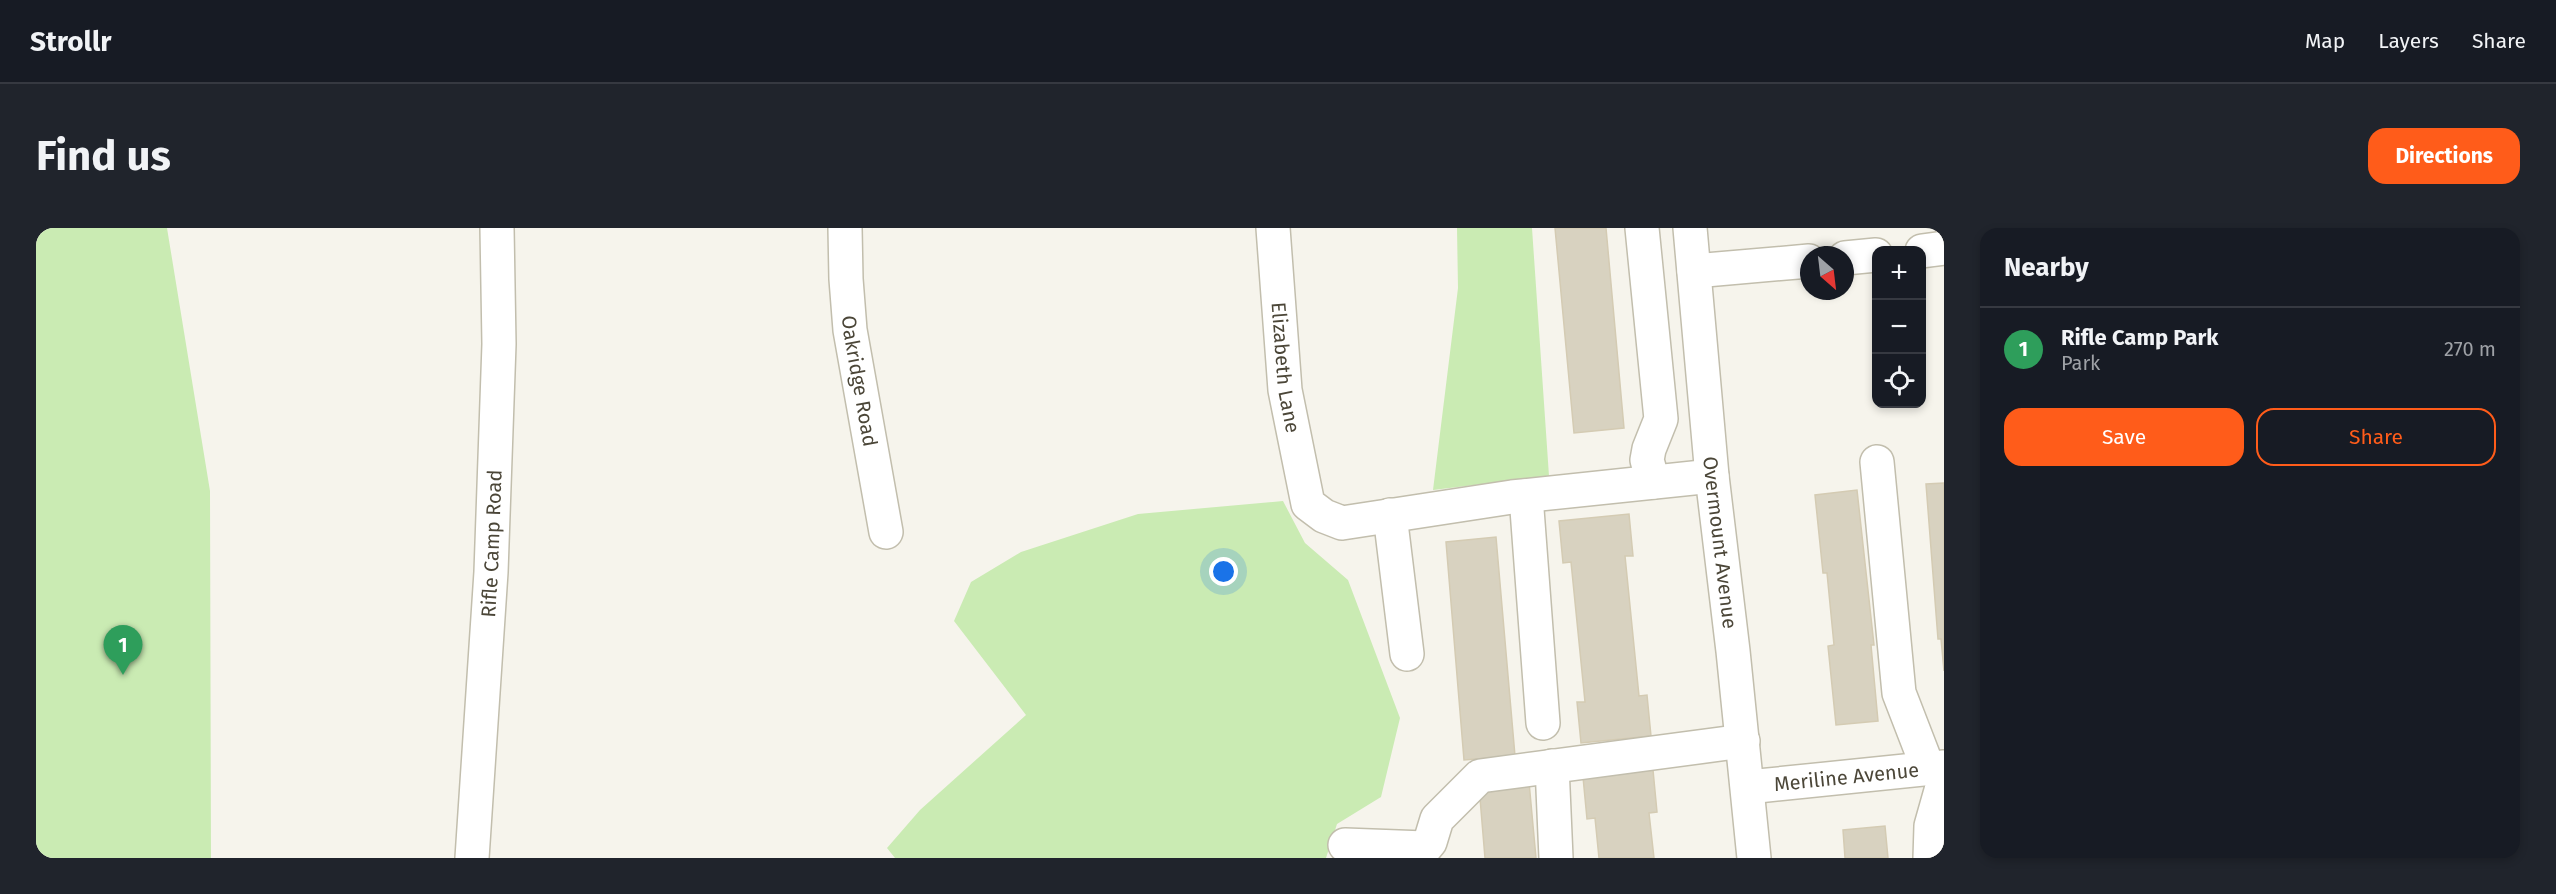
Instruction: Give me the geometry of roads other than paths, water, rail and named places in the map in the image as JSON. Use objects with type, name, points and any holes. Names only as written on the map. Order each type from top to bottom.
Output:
[{"type":"street","name":"Rifle Camp Road","points":[[472,858],[491,572],[499,344],[497,228]]},
{"type":"street","name":"Oakridge Road","points":[[844,228],[850,330],[886,532]]},
{"type":"street","name":"Elizabeth Lane","points":[[1273,228],[1285,390],[1308,504],[1324,516],[1342,523],[1390,515]]},
{"type":"street","points":[[1642,228],[1661,419],[1649,448],[1647,460],[1653,482]]},
{"type":"street","name":"Overmount Avenue","points":[[1690,228],[1712,476],[1743,741],[1754,858]]},
{"type":"street","points":[[1926,250],[1944,248]]},
{"type":"street","points":[[1854,257],[1872,255]]},
{"type":"street","points":[[1694,271],[1800,262]]},
{"type":"street","points":[[1876,462],[1899,693],[1939,772],[1931,826],[1930,858]]},
{"type":"street","points":[[1407,654],[1390,515],[1526,496],[1712,476]]},
{"type":"street","points":[[1526,496],[1543,723]]},
{"type":"street","points":[[1345,845],[1425,848],[1430,842],[1437,819],[1480,776],[1743,741]]},
{"type":"street","points":[[1552,766],[1556,858]]},
{"type":"street","name":"Meriline Avenue","points":[[1748,787],[1939,772]]},
{"type":"place","name":"Rifle Camp Park","points":[[123,675]]}]
